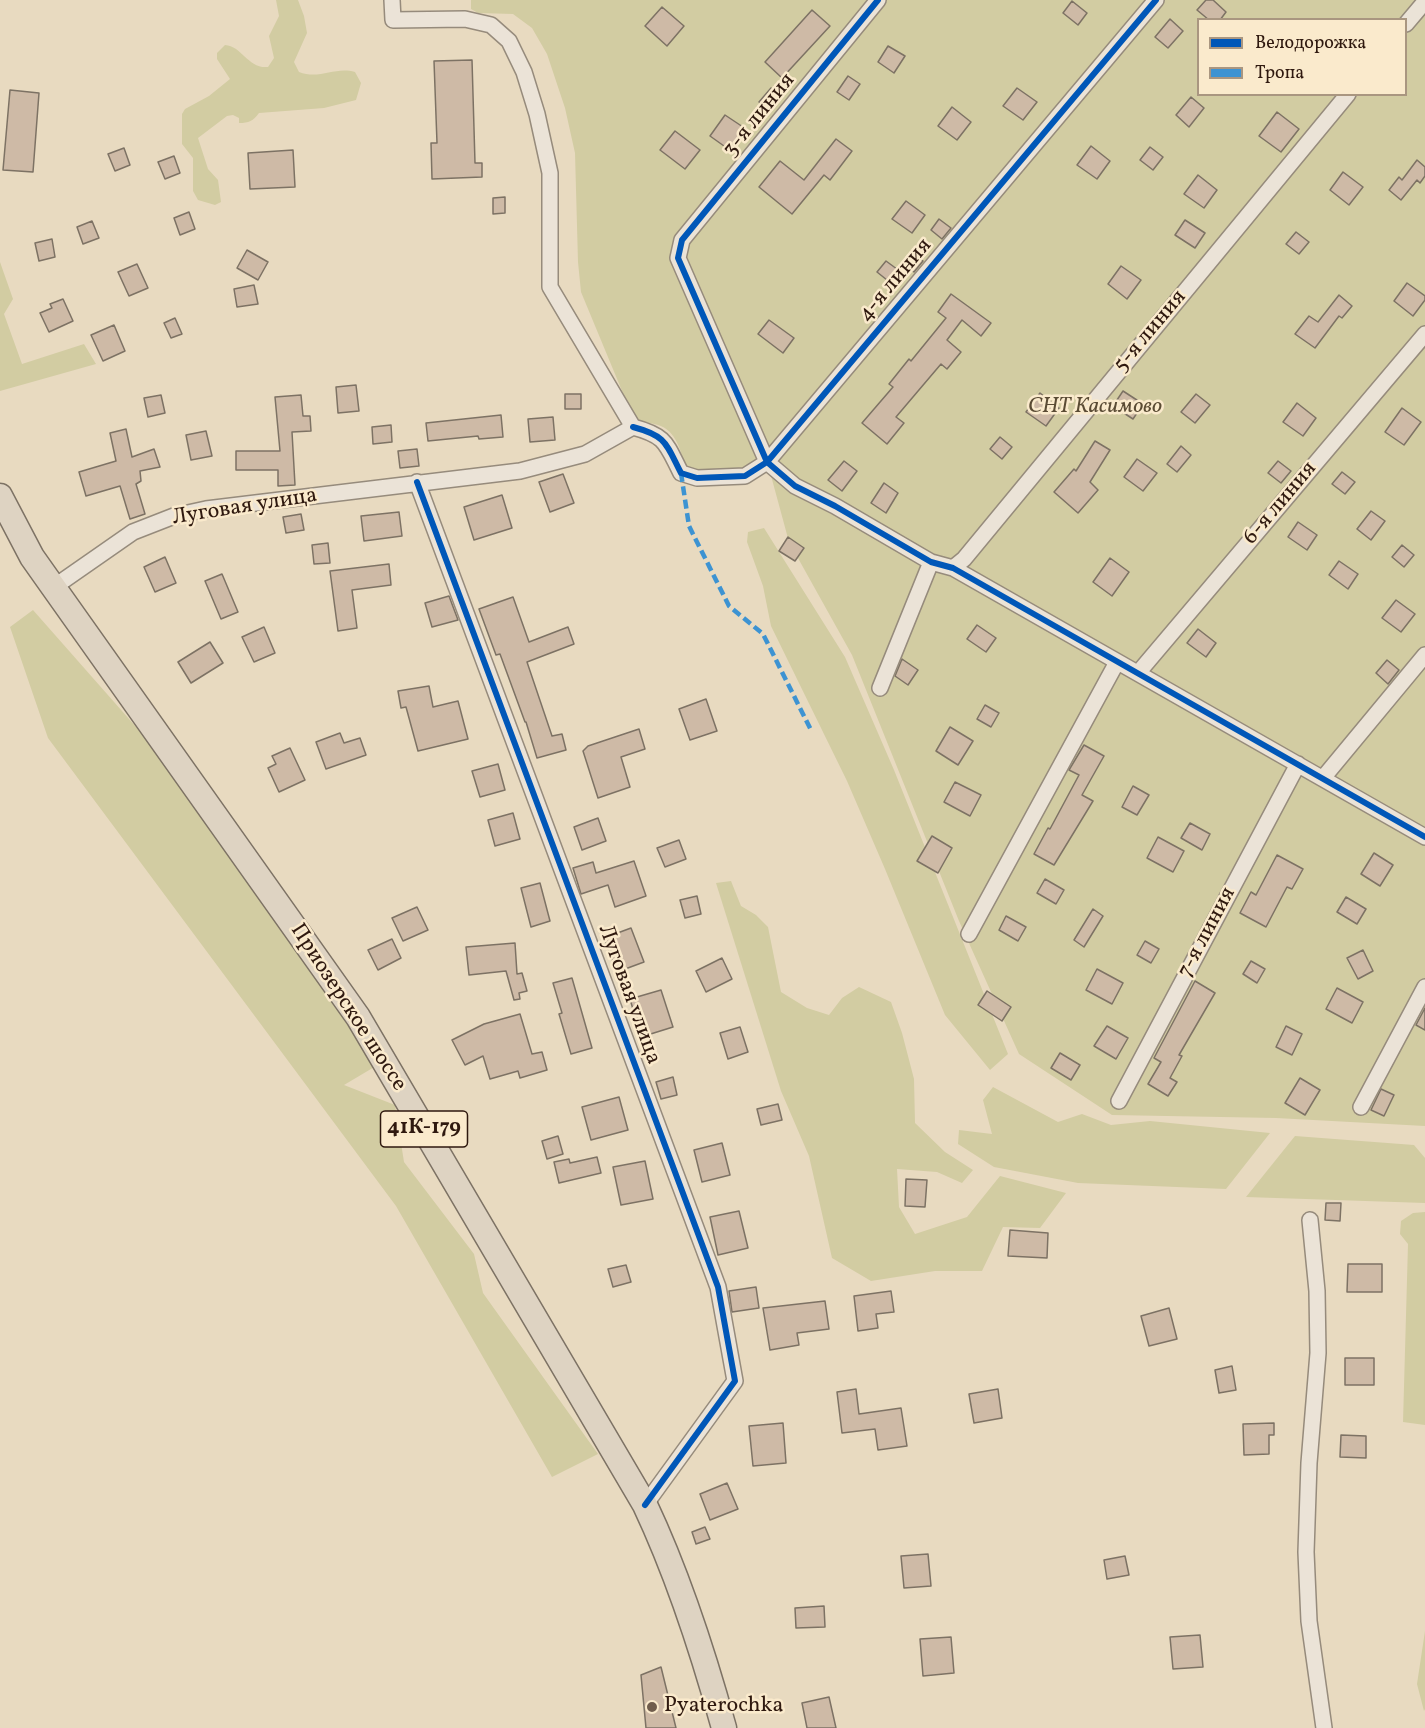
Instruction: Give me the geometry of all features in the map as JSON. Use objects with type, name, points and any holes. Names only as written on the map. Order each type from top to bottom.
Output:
[{"type":"main road","name":"Приозерское шоссе","points":[[0,496],[44,573],[358,1017],[645,1505],[662,1542],[697,1635],[724,1728]]},
{"type":"street","points":[[392,0],[393,20],[465,19],[491,25],[509,41],[524,72],[537,114],[550,173],[550,287],[633,427]]},
{"type":"street","name":"3-я линия","points":[[767,462],[678,258],[682,240],[878,0]]},
{"type":"street","name":"4-я линия","points":[[633,427],[654,432],[665,442],[681,473],[697,478],[745,476],[767,462],[1156,0]]},
{"type":"street","points":[[1407,23],[1422,4]]},
{"type":"street","name":"5-я линия","points":[[953,568],[972,550],[1345,96]]},
{"type":"street","name":"6-я линия","points":[[1138,673],[1425,334]]},
{"type":"street","name":"Луговая улица","points":[[44,573],[133,532],[174,516],[206,509],[520,471],[585,454],[633,427]]},
{"type":"street","points":[[767,462],[795,486],[835,506],[931,562],[953,568],[1425,837]]},
{"type":"street","name":"Луговая улица","points":[[417,482],[718,1287],[735,1381],[645,1505]]},
{"type":"street","points":[[880,688],[931,562]]},
{"type":"street","points":[[1323,778],[1425,655]]},
{"type":"street","points":[[969,934],[1118,662]]},
{"type":"street","name":"7-я линия","points":[[1119,1101],[1298,764]]},
{"type":"street","points":[[1361,1107],[1425,987]]},
{"type":"street","points":[[1310,1220],[1317,1291],[1318,1353],[1309,1462],[1306,1552],[1309,1621],[1324,1728]]},
{"type":"green space","points":[[276,0],[298,0],[304,16],[307,33],[294,62],[299,72],[314,75],[341,71],[355,72],[361,83],[356,100],[324,108],[259,113],[253,120],[246,123],[239,123],[239,118],[233,115],[227,116],[198,138],[208,169],[218,180],[221,202],[215,205],[198,200],[193,191],[193,158],[182,144],[182,114],[185,109],[209,96],[230,79],[217,59],[217,53],[225,45],[236,49],[255,65],[268,67],[274,58],[269,36],[279,16]]},
{"type":"green space","name":"СНТ Касимово","points":[[471,0],[1425,0],[1425,1126],[1276,1118],[1112,1115],[1019,1054],[959,921],[852,655],[789,542],[770,472],[760,463],[742,471],[698,473],[686,467],[677,442],[670,432],[658,425],[638,420],[632,415],[581,292],[575,153],[565,108],[547,54],[532,28],[513,14],[478,13],[471,9]]},
{"type":"green space","points":[[0,262],[13,299],[4,314],[22,364],[84,344],[96,364],[0,391]]},
{"type":"green space","points":[[764,528],[845,657],[894,770],[1008,1054],[990,1070],[945,1015],[847,781],[771,626],[763,586],[747,542],[748,532]]},
{"type":"green space","points":[[33,610],[159,753],[376,1066],[344,1085],[395,1105],[404,1162],[474,1254],[483,1293],[598,1454],[552,1477],[396,1206],[48,738],[10,627]]},
{"type":"green space","points":[[731,881],[741,906],[756,915],[768,927],[781,992],[807,1008],[829,1015],[842,998],[859,987],[891,1002],[914,1079],[915,1123],[945,1152],[973,1170],[962,1183],[937,1172],[897,1169],[899,1207],[915,1234],[967,1217],[1000,1176],[1066,1193],[1040,1228],[1003,1227],[982,1271],[935,1271],[871,1281],[832,1258],[809,1156],[781,1091],[716,883]]},
{"type":"green space","points":[[993,1087],[1058,1122],[1082,1114],[1111,1125],[1150,1121],[1270,1133],[1226,1189],[1078,1183],[994,1167],[958,1144],[959,1130],[992,1134],[983,1100]]},
{"type":"green space","points":[[1295,1136],[1414,1145],[1425,1158],[1425,1203],[1246,1197]]},
{"type":"green space","points":[[1425,1212],[1425,1425],[1403,1422],[1408,1244],[1400,1234],[1401,1221],[1413,1213]]},
{"type":"green space","points":[[1425,1631],[1425,1709],[1424,1711],[1417,1684]]},
{"type":"building","points":[[1206,0],[1213,0],[1226,12],[1222,18],[1207,18],[1197,10]]},
{"type":"building","points":[[1072,1],[1087,13],[1078,25],[1063,13]]},
{"type":"building","points":[[662,7],[684,26],[667,46],[645,26]]},
{"type":"building","points":[[812,10],[830,26],[782,78],[765,62]]},
{"type":"building","points":[[1170,19],[1183,31],[1168,48],[1155,37]]},
{"type":"building","points":[[888,46],[905,56],[894,73],[878,62]]},
{"type":"building","points":[[472,60],[475,163],[482,163],[482,177],[432,179],[431,143],[437,143],[434,61]]},
{"type":"building","points":[[848,76],[860,84],[849,100],[837,92]]},
{"type":"building","points":[[771,88],[781,96],[769,110],[759,102]]},
{"type":"building","points":[[1017,88],[1037,102],[1023,120],[1003,106]]},
{"type":"building","points":[[10,90],[39,93],[33,172],[3,170]]},
{"type":"building","points":[[1191,97],[1204,108],[1189,127],[1176,115]]},
{"type":"building","points":[[952,107],[971,122],[957,140],[938,126]]},
{"type":"building","points":[[1277,112],[1299,129],[1281,152],[1259,136]]},
{"type":"building","points":[[725,115],[746,129],[731,151],[710,136]]},
{"type":"building","points":[[675,131],[700,150],[685,169],[660,150]]},
{"type":"building","points":[[836,139],[852,151],[830,180],[824,175],[792,214],[759,187],[780,161],[804,180]]},
{"type":"building","points":[[1091,146],[1110,161],[1097,179],[1077,165]]},
{"type":"building","points":[[1150,147],[1163,157],[1153,170],[1140,160]]},
{"type":"building","points":[[124,148],[130,165],[115,171],[108,154]]},
{"type":"building","points":[[293,150],[295,187],[250,189],[248,153]]},
{"type":"building","points":[[174,156],[180,173],[165,179],[158,162]]},
{"type":"building","points":[[1417,160],[1425,167],[1425,176],[1420,183],[1417,180],[1401,200],[1389,190],[1399,177],[1402,180]]},
{"type":"building","points":[[1343,172],[1363,187],[1349,205],[1330,190]]},
{"type":"building","points":[[1198,175],[1217,190],[1204,208],[1184,194]]},
{"type":"building","points":[[505,197],[505,213],[493,214],[493,198]]},
{"type":"building","points":[[906,201],[925,215],[912,233],[892,219]]},
{"type":"building","points":[[189,212],[195,229],[180,235],[174,218]]},
{"type":"building","points":[[939,219],[951,228],[942,239],[931,230]]},
{"type":"building","points":[[1185,220],[1205,233],[1195,248],[1175,235]]},
{"type":"building","points":[[92,221],[99,238],[83,244],[77,227]]},
{"type":"building","points":[[1296,232],[1309,242],[1299,254],[1286,244]]},
{"type":"building","points":[[52,239],[55,257],[39,261],[35,243]]},
{"type":"building","points":[[247,250],[268,262],[258,280],[237,268]]},
{"type":"building","points":[[912,252],[923,261],[914,272],[903,264]]},
{"type":"building","points":[[886,261],[901,272],[892,284],[877,272]]},
{"type":"building","points":[[137,264],[148,288],[129,296],[118,272]]},
{"type":"building","points":[[1121,266],[1141,280],[1127,299],[1108,284]]},
{"type":"building","points":[[1407,283],[1425,296],[1425,300],[1413,316],[1394,301]]},
{"type":"building","points":[[254,285],[258,304],[237,307],[234,289]]},
{"type":"building","points":[[951,294],[991,323],[981,336],[962,320],[947,340],[961,352],[947,369],[941,364],[896,417],[904,423],[887,444],[862,423],[893,387],[889,384],[909,359],[911,361],[946,318],[938,312]]},
{"type":"building","points":[[1339,295],[1352,306],[1342,318],[1339,316],[1315,348],[1295,334],[1309,316],[1318,322]]},
{"type":"building","points":[[63,299],[73,321],[49,332],[40,313],[52,308],[50,304]]},
{"type":"building","points":[[175,318],[182,334],[171,338],[164,323]]},
{"type":"building","points":[[769,320],[794,338],[783,353],[758,334]]},
{"type":"building","points":[[114,325],[125,351],[103,361],[91,335]]},
{"type":"building","points":[[356,385],[359,411],[338,413],[336,387]]},
{"type":"building","points":[[1123,391],[1143,404],[1133,419],[1113,406]]},
{"type":"building","points":[[1040,393],[1059,408],[1046,426],[1026,412]]},
{"type":"building","points":[[565,394],[581,394],[581,409],[565,409]]},
{"type":"building","points":[[1196,394],[1210,405],[1195,423],[1181,412]]},
{"type":"building","points":[[161,395],[165,413],[148,417],[144,398]]},
{"type":"building","points":[[301,395],[303,416],[310,416],[311,431],[292,432],[295,485],[278,486],[278,470],[236,470],[236,451],[280,451],[275,397]]},
{"type":"building","points":[[1297,403],[1316,418],[1303,436],[1283,422]]},
{"type":"building","points":[[1402,408],[1421,422],[1404,445],[1385,432]]},
{"type":"building","points":[[501,415],[503,437],[479,439],[478,436],[428,441],[426,423]]},
{"type":"building","points":[[553,417],[555,440],[530,442],[528,419]]},
{"type":"building","points":[[391,425],[392,442],[373,444],[372,427]]},
{"type":"building","points":[[126,429],[132,457],[154,449],[160,467],[140,471],[141,481],[136,484],[145,514],[130,519],[120,486],[86,496],[79,472],[116,461],[110,433]]},
{"type":"building","points":[[206,431],[212,456],[191,460],[186,435]]},
{"type":"building","points":[[1000,437],[1012,447],[1002,459],[990,449]]},
{"type":"building","points":[[1095,441],[1110,450],[1090,482],[1098,490],[1078,513],[1054,492],[1074,469],[1076,471]]},
{"type":"building","points":[[1181,446],[1191,455],[1177,472],[1167,464]]},
{"type":"building","points":[[417,449],[419,466],[400,468],[398,451]]},
{"type":"building","points":[[1137,459],[1157,473],[1143,491],[1124,477]]},
{"type":"building","points":[[844,461],[857,471],[842,491],[828,480]]},
{"type":"building","points":[[1278,461],[1291,471],[1281,483],[1268,473]]},
{"type":"building","points":[[1342,472],[1355,482],[1345,494],[1332,484]]},
{"type":"building","points":[[563,474],[574,503],[550,512],[539,482]]},
{"type":"building","points":[[884,483],[898,493],[886,513],[871,503]]},
{"type":"building","points":[[502,495],[512,528],[474,540],[464,507]]},
{"type":"building","points":[[1371,511],[1385,521],[1371,540],[1357,529]]},
{"type":"building","points":[[399,512],[402,536],[364,541],[361,516]]},
{"type":"building","points":[[301,514],[304,530],[286,533],[283,517]]},
{"type":"building","points":[[1298,522],[1317,535],[1307,550],[1288,537]]},
{"type":"building","points":[[788,537],[804,548],[795,561],[779,551]]},
{"type":"building","points":[[328,543],[330,563],[314,564],[312,545]]},
{"type":"building","points":[[1402,545],[1414,555],[1404,567],[1392,557]]},
{"type":"building","points":[[165,557],[176,583],[155,592],[144,567]]},
{"type":"building","points":[[1110,558],[1129,572],[1112,596],[1093,582]]},
{"type":"building","points":[[1339,561],[1358,574],[1348,589],[1329,575]]},
{"type":"building","points":[[389,564],[391,585],[352,590],[357,628],[338,631],[330,571]]},
{"type":"building","points":[[222,574],[238,612],[221,619],[205,581]]},
{"type":"building","points":[[449,596],[458,620],[432,627],[425,603]]},
{"type":"building","points":[[513,597],[529,642],[568,627],[574,644],[527,662],[552,736],[562,734],[566,750],[537,758],[500,654],[496,655],[479,609]]},
{"type":"building","points":[[1396,600],[1415,614],[1401,632],[1382,618]]},
{"type":"building","points":[[977,625],[996,638],[986,652],[967,639]]},
{"type":"building","points":[[264,627],[275,653],[254,662],[242,637]]},
{"type":"building","points":[[1198,629],[1216,643],[1206,657],[1187,643]]},
{"type":"building","points":[[210,642],[223,663],[191,683],[178,662]]},
{"type":"building","points":[[902,659],[918,670],[908,685],[895,676]]},
{"type":"building","points":[[1387,660],[1399,670],[1388,684],[1376,673]]},
{"type":"building","points":[[429,686],[433,707],[458,701],[468,739],[418,751],[406,707],[401,708],[398,691]]},
{"type":"building","points":[[706,699],[717,731],[690,740],[679,709]]},
{"type":"building","points":[[985,705],[999,713],[991,727],[977,719]]},
{"type":"building","points":[[950,727],[973,741],[958,765],[936,751]]},
{"type":"building","points":[[639,729],[645,749],[621,757],[630,787],[598,798],[583,751],[588,746]]},
{"type":"building","points":[[340,733],[344,743],[360,738],[366,755],[326,769],[316,742]]},
{"type":"building","points":[[1084,745],[1104,756],[1082,795],[1093,801],[1054,865],[1034,854],[1079,775],[1069,770]]},
{"type":"building","points":[[290,748],[305,780],[279,792],[268,768],[276,764],[272,756]]},
{"type":"building","points":[[498,764],[505,790],[480,797],[472,771]]},
{"type":"building","points":[[955,782],[981,795],[970,816],[944,802]]},
{"type":"building","points":[[1133,786],[1149,795],[1137,815],[1122,807]]},
{"type":"building","points":[[513,813],[520,839],[495,846],[488,820]]},
{"type":"building","points":[[598,818],[606,841],[582,850],[574,827]]},
{"type":"building","points":[[1190,823],[1210,834],[1202,850],[1181,838]]},
{"type":"building","points":[[932,836],[952,848],[938,873],[917,861]]},
{"type":"building","points":[[1158,837],[1184,851],[1173,872],[1147,858]]},
{"type":"building","points":[[679,840],[686,859],[665,867],[657,848]]},
{"type":"building","points":[[1374,853],[1393,865],[1380,886],[1361,874]]},
{"type":"building","points":[[1277,855],[1303,869],[1292,889],[1287,887],[1266,927],[1240,913],[1251,892],[1256,895]]},
{"type":"building","points":[[634,861],[646,896],[615,907],[608,885],[581,894],[573,868],[593,862],[596,873]]},
{"type":"building","points":[[1045,879],[1064,890],[1056,904],[1037,893]]},
{"type":"building","points":[[540,883],[550,921],[531,927],[521,888]]},
{"type":"building","points":[[697,896],[701,914],[685,918],[680,900]]},
{"type":"building","points":[[1346,897],[1366,909],[1357,924],[1337,912]]},
{"type":"building","points":[[417,907],[428,930],[403,941],[392,918]]},
{"type":"building","points":[[1093,909],[1103,916],[1084,947],[1074,940]]},
{"type":"building","points":[[1006,916],[1026,927],[1018,941],[999,930]]},
{"type":"building","points":[[631,928],[644,962],[617,972],[604,938]]},
{"type":"building","points":[[392,939],[401,958],[378,970],[368,950]]},
{"type":"building","points":[[1145,941],[1159,949],[1151,963],[1137,955]]},
{"type":"building","points":[[515,943],[517,974],[522,973],[527,991],[519,993],[520,999],[514,1000],[506,971],[469,975],[466,947]]},
{"type":"building","points":[[1363,950],[1373,971],[1358,979],[1347,958]]},
{"type":"building","points":[[722,958],[732,979],[706,992],[696,971]]},
{"type":"building","points":[[1251,961],[1265,969],[1257,983],[1243,974]]},
{"type":"building","points":[[1097,969],[1123,983],[1112,1004],[1086,990]]},
{"type":"building","points":[[572,978],[592,1048],[571,1054],[559,1014],[562,1013],[553,983]]},
{"type":"building","points":[[1195,981],[1215,993],[1179,1055],[1182,1056],[1170,1078],[1177,1082],[1168,1096],[1148,1084],[1161,1062],[1154,1058]]},
{"type":"building","points":[[1337,988],[1363,1002],[1352,1023],[1326,1009]]},
{"type":"building","points":[[661,990],[673,1027],[641,1037],[630,999]]},
{"type":"building","points":[[987,991],[1011,1007],[1002,1021],[978,1005]]},
{"type":"building","points":[[1425,1008],[1425,1030],[1416,1025]]},
{"type":"building","points":[[520,1014],[532,1054],[542,1052],[547,1070],[520,1078],[518,1071],[490,1079],[483,1056],[465,1065],[452,1040],[484,1024]]},
{"type":"building","points":[[1107,1026],[1128,1038],[1116,1059],[1094,1046]]},
{"type":"building","points":[[1286,1026],[1302,1034],[1292,1055],[1276,1047]]},
{"type":"building","points":[[740,1027],[748,1052],[728,1059],[720,1033]]},
{"type":"building","points":[[1060,1053],[1080,1065],[1071,1080],[1051,1068]]},
{"type":"building","points":[[673,1077],[677,1095],[661,1099],[656,1082]]},
{"type":"building","points":[[1300,1078],[1320,1090],[1305,1115],[1285,1103]]},
{"type":"building","points":[[1381,1089],[1394,1095],[1384,1116],[1371,1110]]},
{"type":"building","points":[[619,1097],[628,1130],[591,1140],[582,1107]]},
{"type":"building","points":[[778,1104],[782,1120],[761,1125],[757,1109]]},
{"type":"building","points":[[558,1136],[563,1154],[547,1159],[542,1141]]},
{"type":"building","points":[[722,1143],[730,1175],[702,1182],[694,1150]]},
{"type":"building","points":[[597,1157],[601,1173],[559,1183],[554,1162],[569,1159],[570,1163]]},
{"type":"building","points":[[645,1161],[653,1199],[621,1205],[613,1167]]},
{"type":"building","points":[[906,1179],[927,1180],[925,1207],[905,1206]]},
{"type":"building","points":[[1326,1203],[1341,1203],[1340,1221],[1325,1220]]},
{"type":"building","points":[[739,1211],[748,1248],[718,1255],[710,1217]]},
{"type":"building","points":[[1010,1230],[1048,1233],[1047,1258],[1008,1256]]},
{"type":"building","points":[[1348,1264],[1382,1264],[1382,1292],[1347,1292]]},
{"type":"building","points":[[626,1265],[631,1282],[613,1287],[608,1269]]},
{"type":"building","points":[[756,1287],[759,1308],[732,1312],[729,1291]]},
{"type":"building","points":[[891,1291],[894,1312],[876,1314],[878,1328],[858,1331],[854,1296]]},
{"type":"building","points":[[825,1301],[829,1329],[797,1333],[799,1345],[770,1350],[763,1308]]},
{"type":"building","points":[[1169,1308],[1177,1339],[1149,1346],[1141,1316]]},
{"type":"building","points":[[1345,1358],[1374,1358],[1374,1385],[1345,1385]]},
{"type":"building","points":[[1232,1366],[1236,1390],[1219,1393],[1215,1370]]},
{"type":"building","points":[[856,1389],[859,1414],[901,1408],[907,1446],[878,1450],[875,1429],[842,1433],[837,1392]]},
{"type":"building","points":[[998,1389],[1002,1418],[974,1423],[969,1394]]},
{"type":"building","points":[[783,1423],[786,1463],[753,1466],[749,1426]]},
{"type":"building","points":[[1274,1423],[1274,1435],[1269,1435],[1269,1454],[1244,1455],[1243,1424]]},
{"type":"building","points":[[1341,1435],[1366,1436],[1366,1458],[1340,1457]]},
{"type":"building","points":[[727,1483],[738,1509],[710,1520],[700,1494]]},
{"type":"building","points":[[705,1527],[710,1539],[696,1544],[692,1532]]},
{"type":"building","points":[[928,1554],[931,1586],[904,1588],[901,1556]]},
{"type":"building","points":[[1125,1556],[1129,1575],[1107,1579],[1104,1560]]},
{"type":"building","points":[[824,1606],[825,1627],[796,1628],[795,1608]]},
{"type":"building","points":[[1200,1635],[1203,1667],[1173,1669],[1170,1637]]},
{"type":"building","points":[[951,1637],[954,1673],[923,1676],[920,1639]]},
{"type":"building","points":[[661,1667],[676,1728],[646,1728],[641,1675]]},
{"type":"building","points":[[829,1697],[836,1728],[807,1728],[802,1703]]},
{"type":"marked path","points":[[681,473],[689,526],[729,606],[763,634],[811,730]]},
{"type":"cycle path","points":[[878,0],[682,240],[678,258],[767,462],[795,486],[835,506],[931,562],[953,568],[1425,837]]},
{"type":"cycle path","points":[[633,427],[659,438],[668,448],[681,473],[697,478],[745,476],[767,462],[1156,0]]},
{"type":"cycle path","points":[[417,482],[718,1287],[735,1381],[645,1505]]},
{"type":"place","name":"Pyaterochka","points":[[652,1707]]}]
